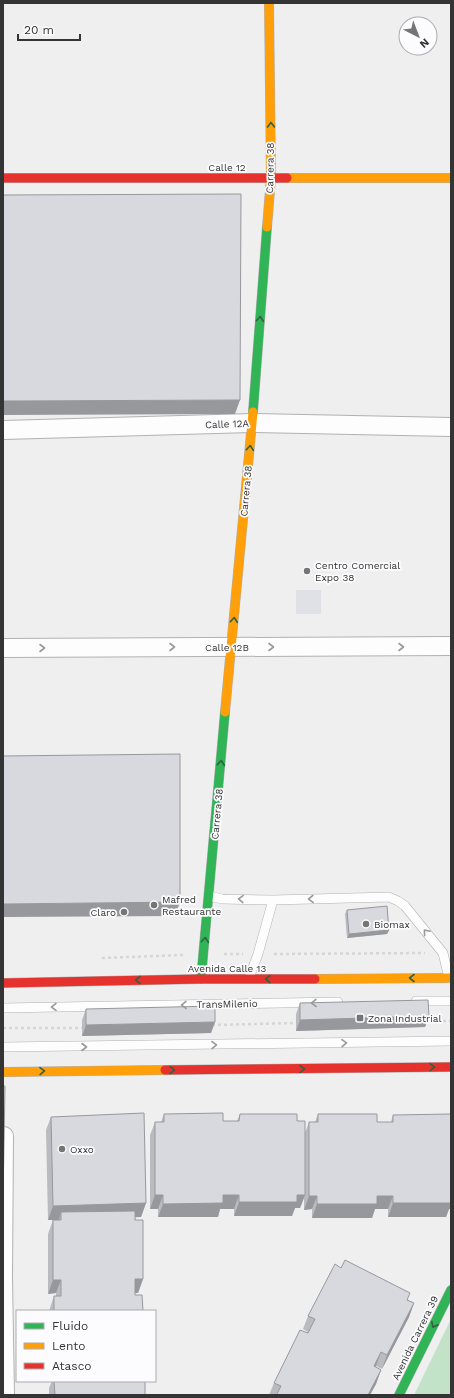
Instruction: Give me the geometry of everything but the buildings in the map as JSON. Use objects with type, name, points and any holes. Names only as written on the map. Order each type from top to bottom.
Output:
[{"type":"street","name":"Carrera 38","points":[[201,979],[252,423],[271,178],[269,3]]},
{"type":"street","name":"Calle 12","points":[[3,178],[451,178]]},
{"type":"street","name":"Calle 12A","points":[[3,430],[252,423],[451,427]]},
{"type":"street","name":"Calle 12B","points":[[3,648],[451,646]]},
{"type":"street","name":"Avenida Calle 13","points":[[3,982],[201,979],[450,978]]},
{"type":"street","points":[[4,1091],[4,1072],[451,1067]]},
{"type":"street","points":[[4,1116],[3,1279],[5,1395]]},
{"type":"street","name":"Avenida Carrera 39","points":[[399,1395],[451,1290]]},
{"type":"lane","points":[[209,896],[222,899],[273,900],[389,897],[398,900],[405,906],[443,953],[450,978]]},
{"type":"lane","points":[[249,979],[258,954],[273,900]]},
{"type":"lane","points":[[408,1001],[451,1001]]},
{"type":"lane","name":"TransMilenio","points":[[3,1008],[345,1002]]},
{"type":"lane","points":[[3,1047],[451,1041]]},
{"type":"path","points":[[96,958],[258,954],[443,953]]},
{"type":"path","points":[[425,1021],[451,1021]]},
{"type":"path","points":[[211,1025],[296,1024]]},
{"type":"path","points":[[3,1028],[82,1028]]},
{"type":"shaded area","points":[[296,590],[321,590],[321,614],[296,614]]},
{"type":"green space","points":[[451,1319],[451,1395],[414,1395]]},
{"type":"traffic: fast","points":[[253,412],[267,227]]},
{"type":"traffic: fast","points":[[201,979],[225,712]]},
{"type":"traffic: fast","points":[[399,1395],[451,1290]]},
{"type":"traffic: slow","points":[[267,227],[271,178],[269,3]]},
{"type":"traffic: slow","points":[[287,178],[451,178]]},
{"type":"traffic: slow","points":[[225,712],[253,412]]},
{"type":"traffic: slow","points":[[315,979],[451,978]]},
{"type":"traffic: slow","points":[[3,1072],[165,1070]]},
{"type":"traffic: jam","points":[[3,178],[287,178]]},
{"type":"traffic: jam","points":[[3,983],[201,979],[315,979]]},
{"type":"traffic: jam","points":[[165,1070],[451,1067]]},
{"type":"place","name":"Centro Comercial Expo 38","points":[[307,571]]},
{"type":"place","name":"Mafred Restaurante","points":[[154,905]]},
{"type":"place","name":"Claro","points":[[124,912]]},
{"type":"place","name":"Biomax","points":[[366,924]]},
{"type":"place","name":"Zona Industrial","points":[[360,1018]]},
{"type":"place","name":"Oxxo","points":[[62,1149]]}]
